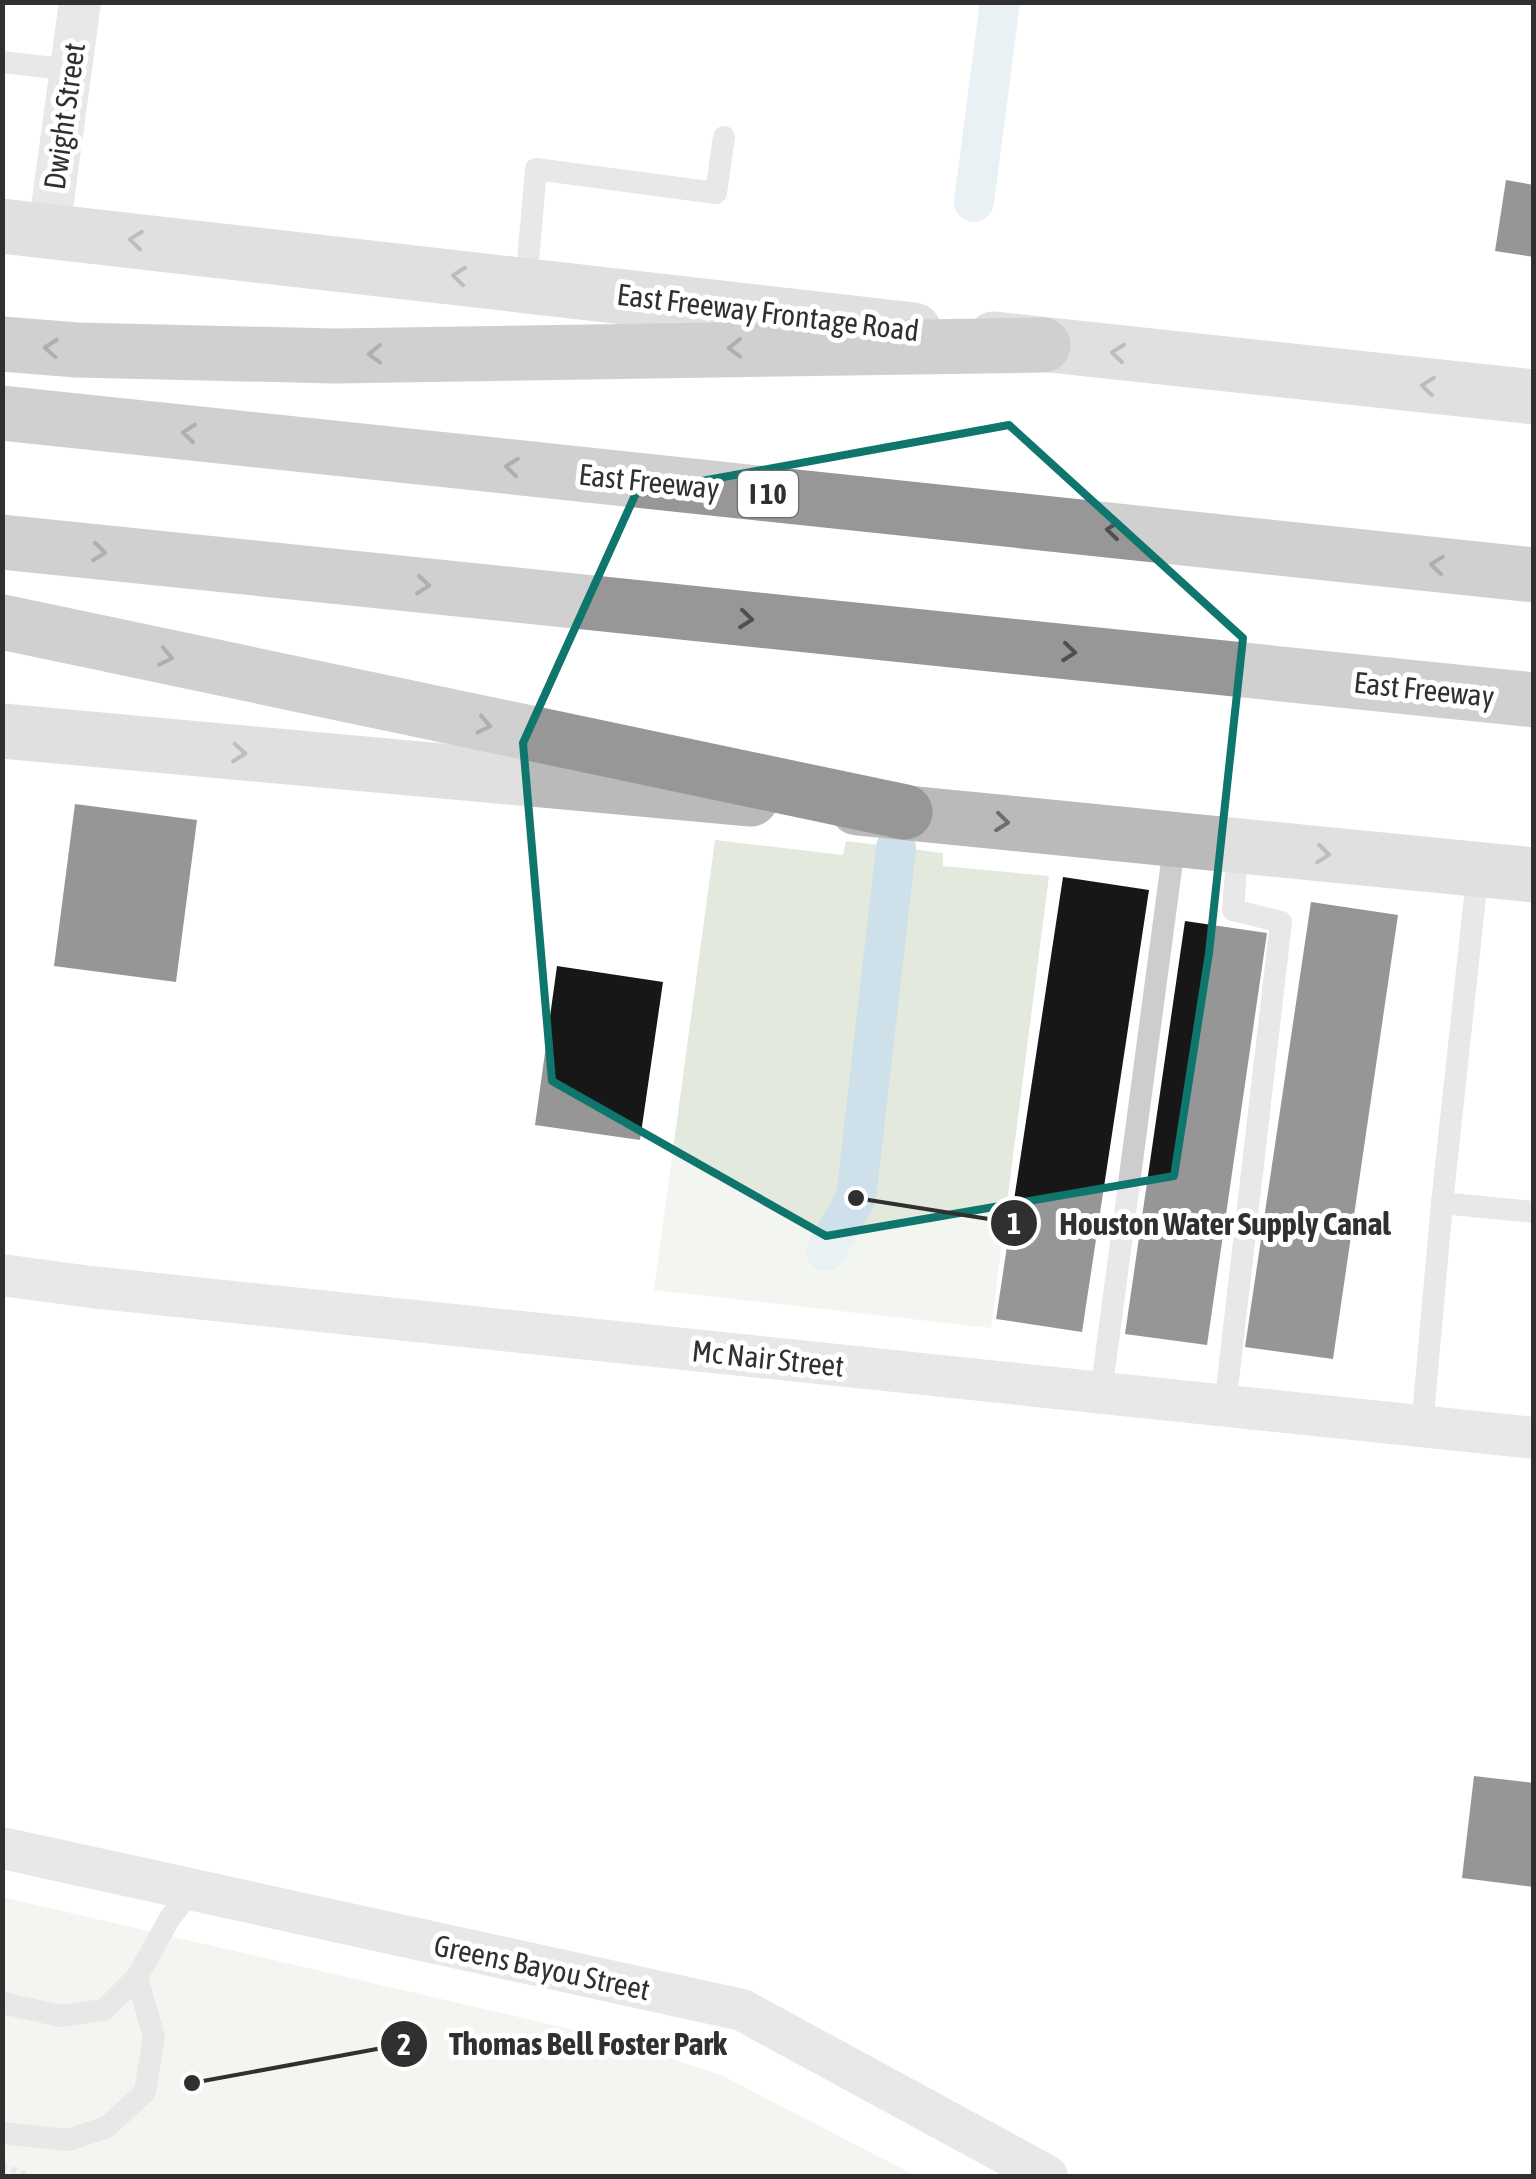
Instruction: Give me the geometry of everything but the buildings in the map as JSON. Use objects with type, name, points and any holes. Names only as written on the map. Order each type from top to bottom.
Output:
[{"type":"highway","points":[[2,344],[77,350],[334,356],[1043,345]]},
{"type":"highway","name":"East Freeway","points":[[2,414],[1534,575]]},
{"type":"highway","name":"East Freeway","points":[[2,542],[1534,700]]},
{"type":"highway","points":[[2,622],[905,812]]},
{"type":"main road","name":"East Freeway Frontage Road","points":[[26,228],[1043,345],[1534,397]]},
{"type":"main road","points":[[2,731],[905,812],[1534,874]]},
{"type":"street","name":"Dwight Street","points":[[26,228],[70,70],[80,2]]},
{"type":"street","name":"Mc Nair Street","points":[[2,1275],[1534,1438]]},
{"type":"street","name":"Greens Bayou Street","points":[[2,1848],[742,2010],[1047,2176]]},
{"type":"lane","points":[[2,62],[70,70]]},
{"type":"lane","points":[[526,284],[536,169],[716,193],[724,137]]},
{"type":"lane","points":[[1101,1393],[1176,839]]},
{"type":"lane","points":[[1225,1406],[1281,922],[1233,910],[1238,845]]},
{"type":"lane","points":[[1422,1426],[1478,869]]},
{"type":"lane","points":[[1442,1203],[1534,1212]]},
{"type":"lane","points":[[2,2003],[60,2016],[104,2010],[137,1977],[170,1918],[192,1889]]},
{"type":"lane","points":[[2,2133],[68,2140],[107,2127],[145,2092],[154,2037],[137,1977]]},
{"type":"path","points":[[2,2166],[31,2176]]},
{"type":"highlighted area","points":[[1009,425],[1243,638],[1209,953],[1174,1176],[826,1236],[552,1081],[523,743],[636,493]]},
{"type":"shaded area","points":[[715,840],[843,855],[846,841],[943,853],[943,866],[1049,876],[991,1328],[654,1290]]},
{"type":"shaded area","points":[[2,1897],[609,2038],[721,2075],[916,2176],[3,2176]]},
{"type":"waterway","points":[[974,202],[1000,2]]},
{"type":"waterway","points":[[826,1251],[856,1198],[896,848]]},
{"type":"place","name":"Houston Water Supply Canal","points":[[856,1198]]},
{"type":"place","name":"Thomas Bell Foster Park","points":[[192,2083]]}]
